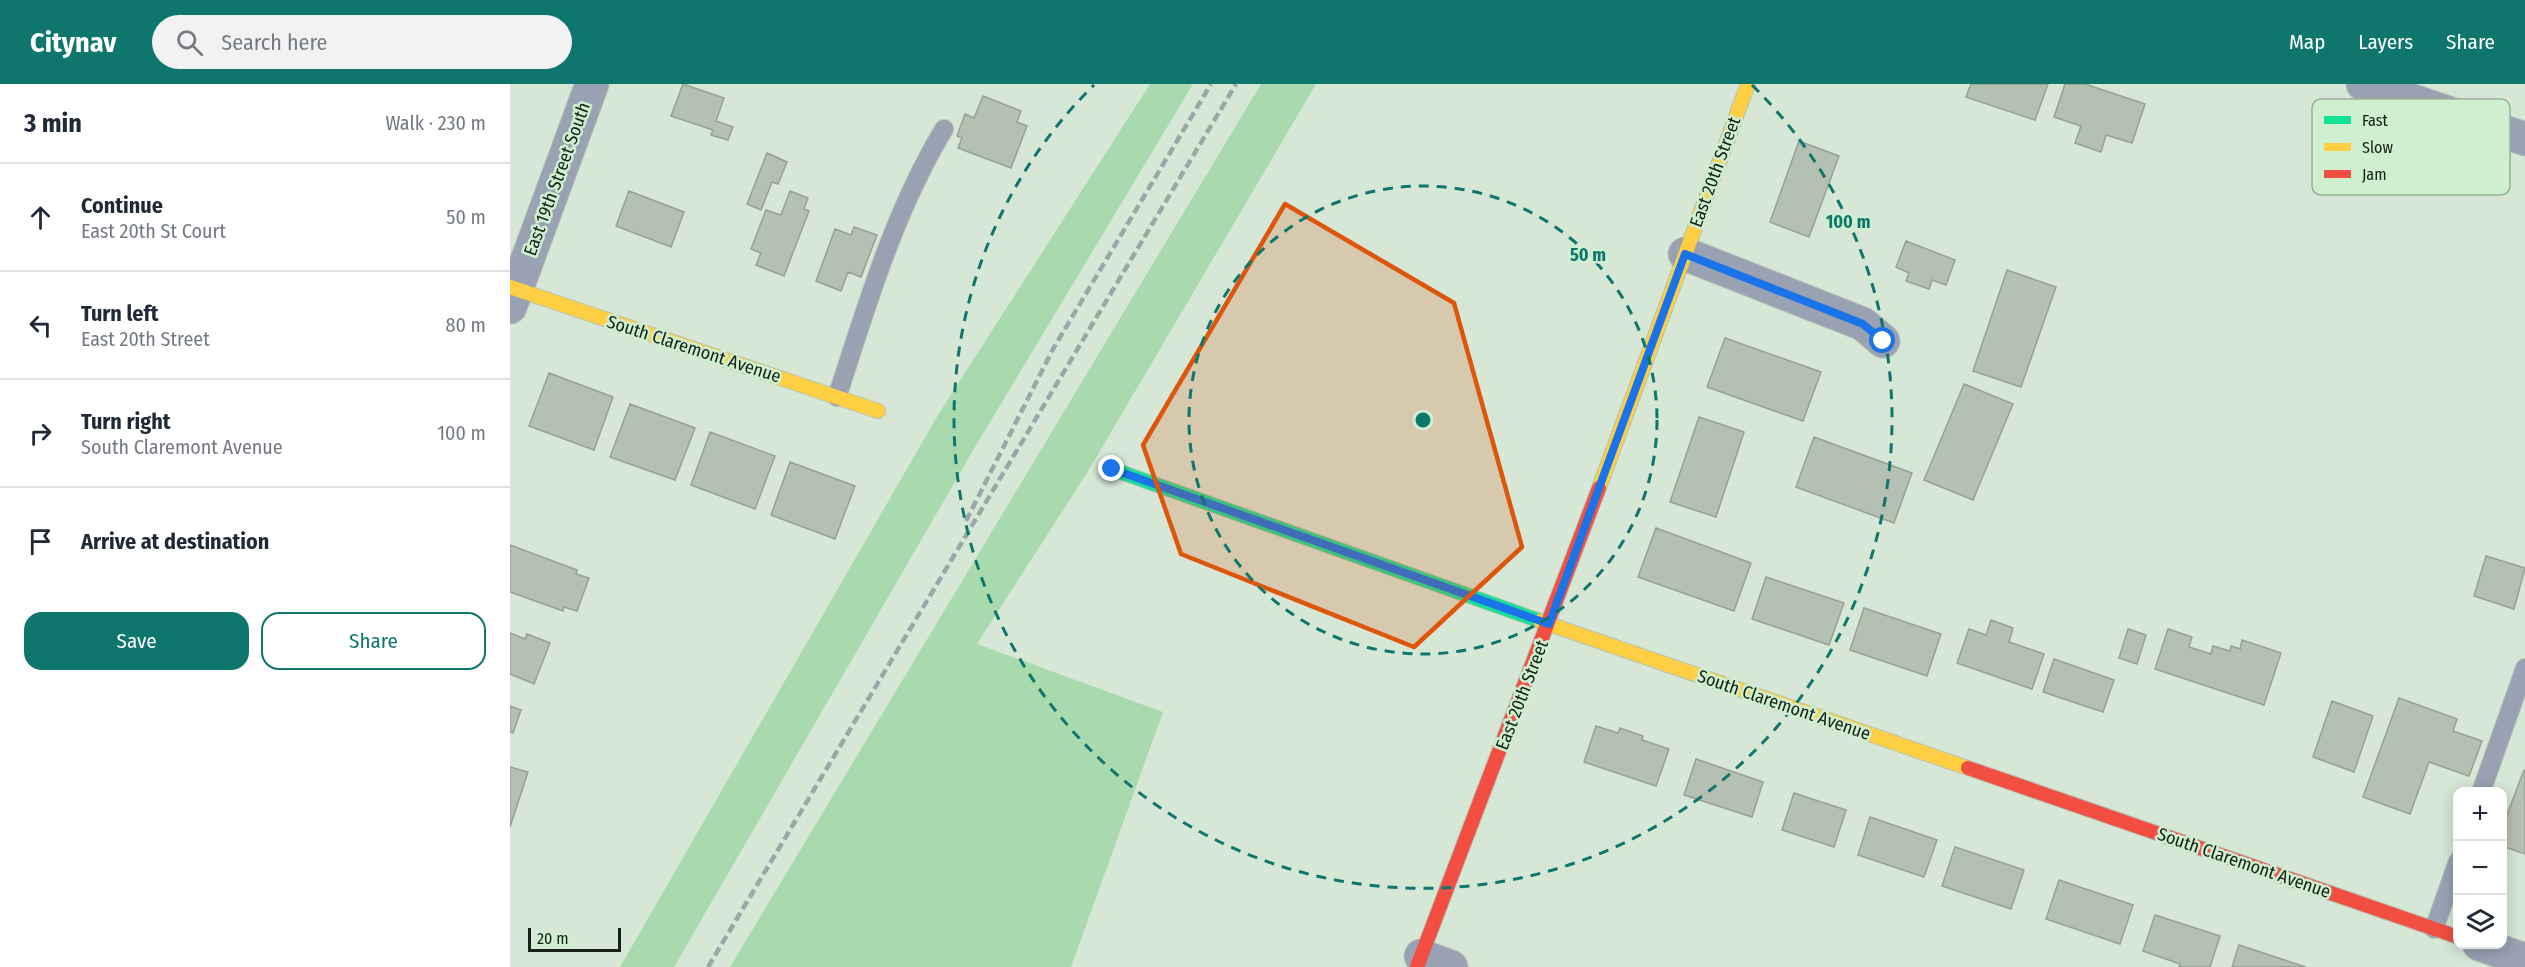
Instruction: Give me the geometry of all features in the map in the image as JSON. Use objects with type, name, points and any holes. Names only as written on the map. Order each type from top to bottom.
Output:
[{"type":"street","name":"East 19th Street South","points":[[512,295],[592,84]]},
{"type":"street","name":"East 20th Street","points":[[1430,964],[1549,624],[1748,84]]},
{"type":"street","points":[[2363,84],[2407,99]]},
{"type":"street","points":[[2510,134],[2525,139]]},
{"type":"street","points":[[1685,254],[1863,324],[1883,341]]},
{"type":"street","name":"South Claremont Avenue","points":[[512,295],[878,411]]},
{"type":"street","name":"South Claremont Avenue","points":[[1112,469],[1549,624],[2434,929],[2453,938]]},
{"type":"street","name":"South Claremont Avenue","points":[[2474,949],[2525,960]]},
{"type":"lane","points":[[837,397],[884,255],[921,167],[944,129]]},
{"type":"lane","points":[[2483,787],[2525,668]]},
{"type":"lane","points":[[2434,929],[2453,873]]},
{"type":"highlighted area","points":[[1285,204],[1454,303],[1522,547],[1414,647],[1181,554],[1143,445]]},
{"type":"green space","points":[[1150,84],[1193,84],[975,447],[674,967],[620,967],[938,415]]},
{"type":"green space","points":[[1261,84],[1316,84],[1087,473],[977,644],[1163,712],[1071,967],[730,967]]},
{"type":"building","points":[[683,84],[724,98],[716,121],[733,127],[728,140],[711,135],[713,130],[671,116]]},
{"type":"building","points":[[1971,84],[2048,84],[2035,120],[1966,97]]},
{"type":"building","points":[[2065,84],[2085,84],[2145,104],[2132,143],[2106,135],[2101,152],[2075,143],[2081,126],[2054,117]]},
{"type":"building","points":[[983,96],[1021,111],[1017,122],[1027,126],[1011,168],[958,148],[962,138],[957,136],[965,114],[974,118]]},
{"type":"building","points":[[1799,141],[1839,156],[1809,237],[1770,222]]},
{"type":"building","points":[[767,153],[787,162],[778,184],[772,182],[761,210],[747,204]]},
{"type":"building","points":[[629,191],[684,212],[671,247],[616,226]]},
{"type":"building","points":[[790,191],[808,198],[804,209],[809,211],[784,276],[756,265],[761,253],[751,249],[766,210],[781,215]]},
{"type":"building","points":[[854,227],[877,235],[861,277],[848,272],[841,291],[816,281],[835,229],[851,235]]},
{"type":"building","points":[[1906,241],[1955,260],[1946,285],[1932,280],[1929,289],[1906,281],[1909,273],[1896,267]]},
{"type":"building","points":[[2007,270],[2056,287],[2021,387],[1973,371]]},
{"type":"building","points":[[1725,338],[1821,372],[1803,421],[1707,387]]},
{"type":"building","points":[[549,373],[613,397],[594,450],[529,426]]},
{"type":"building","points":[[1964,384],[2013,404],[1973,500],[1924,480]]},
{"type":"building","points":[[630,404],[695,428],[675,480],[610,457]]},
{"type":"building","points":[[1699,417],[1744,432],[1716,517],[1670,502]]},
{"type":"building","points":[[710,432],[775,456],[755,509],[691,485]]},
{"type":"building","points":[[1814,437],[1912,473],[1894,523],[1796,487]]},
{"type":"building","points":[[790,462],[855,486],[835,539],[771,515]]},
{"type":"building","points":[[1656,528],[1751,563],[1734,611],[1638,577]]},
{"type":"building","points":[[510,545],[577,570],[576,574],[589,578],[577,611],[564,607],[563,611],[510,592]]},
{"type":"building","points":[[2486,556],[2525,568],[2514,609],[2474,596]]},
{"type":"building","points":[[1766,577],[1844,603],[1829,645],[1752,619]]},
{"type":"building","points":[[1864,608],[1941,634],[1927,676],[1850,650]]},
{"type":"building","points":[[1991,620],[2013,628],[2009,642],[2044,654],[2032,689],[1957,663],[1969,629],[1986,635]]},
{"type":"building","points":[[2128,629],[2146,635],[2137,664],[2119,658]]},
{"type":"building","points":[[2168,629],[2192,637],[2189,647],[2211,654],[2213,646],[2230,651],[2231,646],[2240,649],[2242,640],[2281,653],[2264,705],[2155,669]]},
{"type":"building","points":[[510,633],[525,639],[527,634],[550,643],[534,684],[510,674]]},
{"type":"building","points":[[2054,659],[2114,680],[2103,712],[2043,692]]},
{"type":"building","points":[[2399,698],[2457,719],[2453,731],[2482,741],[2469,776],[2429,762],[2410,814],[2363,797]]},
{"type":"building","points":[[2332,701],[2373,716],[2354,772],[2313,757]]},
{"type":"building","points":[[510,706],[521,710],[513,733],[510,732]]},
{"type":"building","points":[[1596,726],[1618,733],[1620,728],[1643,736],[1642,740],[1669,749],[1656,786],[1584,762]]},
{"type":"building","points":[[1696,759],[1763,782],[1752,817],[1684,795]]},
{"type":"building","points":[[510,767],[528,772],[510,827]]},
{"type":"building","points":[[2524,770],[2525,854],[2507,848],[2507,815]]},
{"type":"building","points":[[1794,793],[1846,810],[1834,847],[1782,830]]},
{"type":"building","points":[[1870,817],[1937,840],[1924,877],[1858,855]]},
{"type":"building","points":[[1955,847],[2024,870],[2011,909],[1942,886]]},
{"type":"building","points":[[2059,880],[2133,905],[2120,944],[2046,919]]},
{"type":"building","points":[[2155,915],[2220,936],[2210,967],[2179,967],[2180,964],[2143,951]]},
{"type":"building","points":[[2239,945],[2306,967],[2232,967]]},
{"type":"railway","points":[[966,521],[1053,349],[1211,84]]},
{"type":"railway","points":[[708,967],[1236,84]]},
{"type":"traffic: fast","points":[[1112,469],[1540,621]]},
{"type":"traffic: slow","points":[[1599,488],[1748,84]]},
{"type":"traffic: slow","points":[[510,287],[878,411]]},
{"type":"traffic: slow","points":[[1540,621],[1968,768]]},
{"type":"traffic: jam","points":[[1417,967],[1599,488]]},
{"type":"traffic: jam","points":[[1968,768],[2453,935]]},
{"type":"route","points":[[1112,469],[1549,624],[1685,254],[1863,324],[1873,330],[1883,341]]}]
